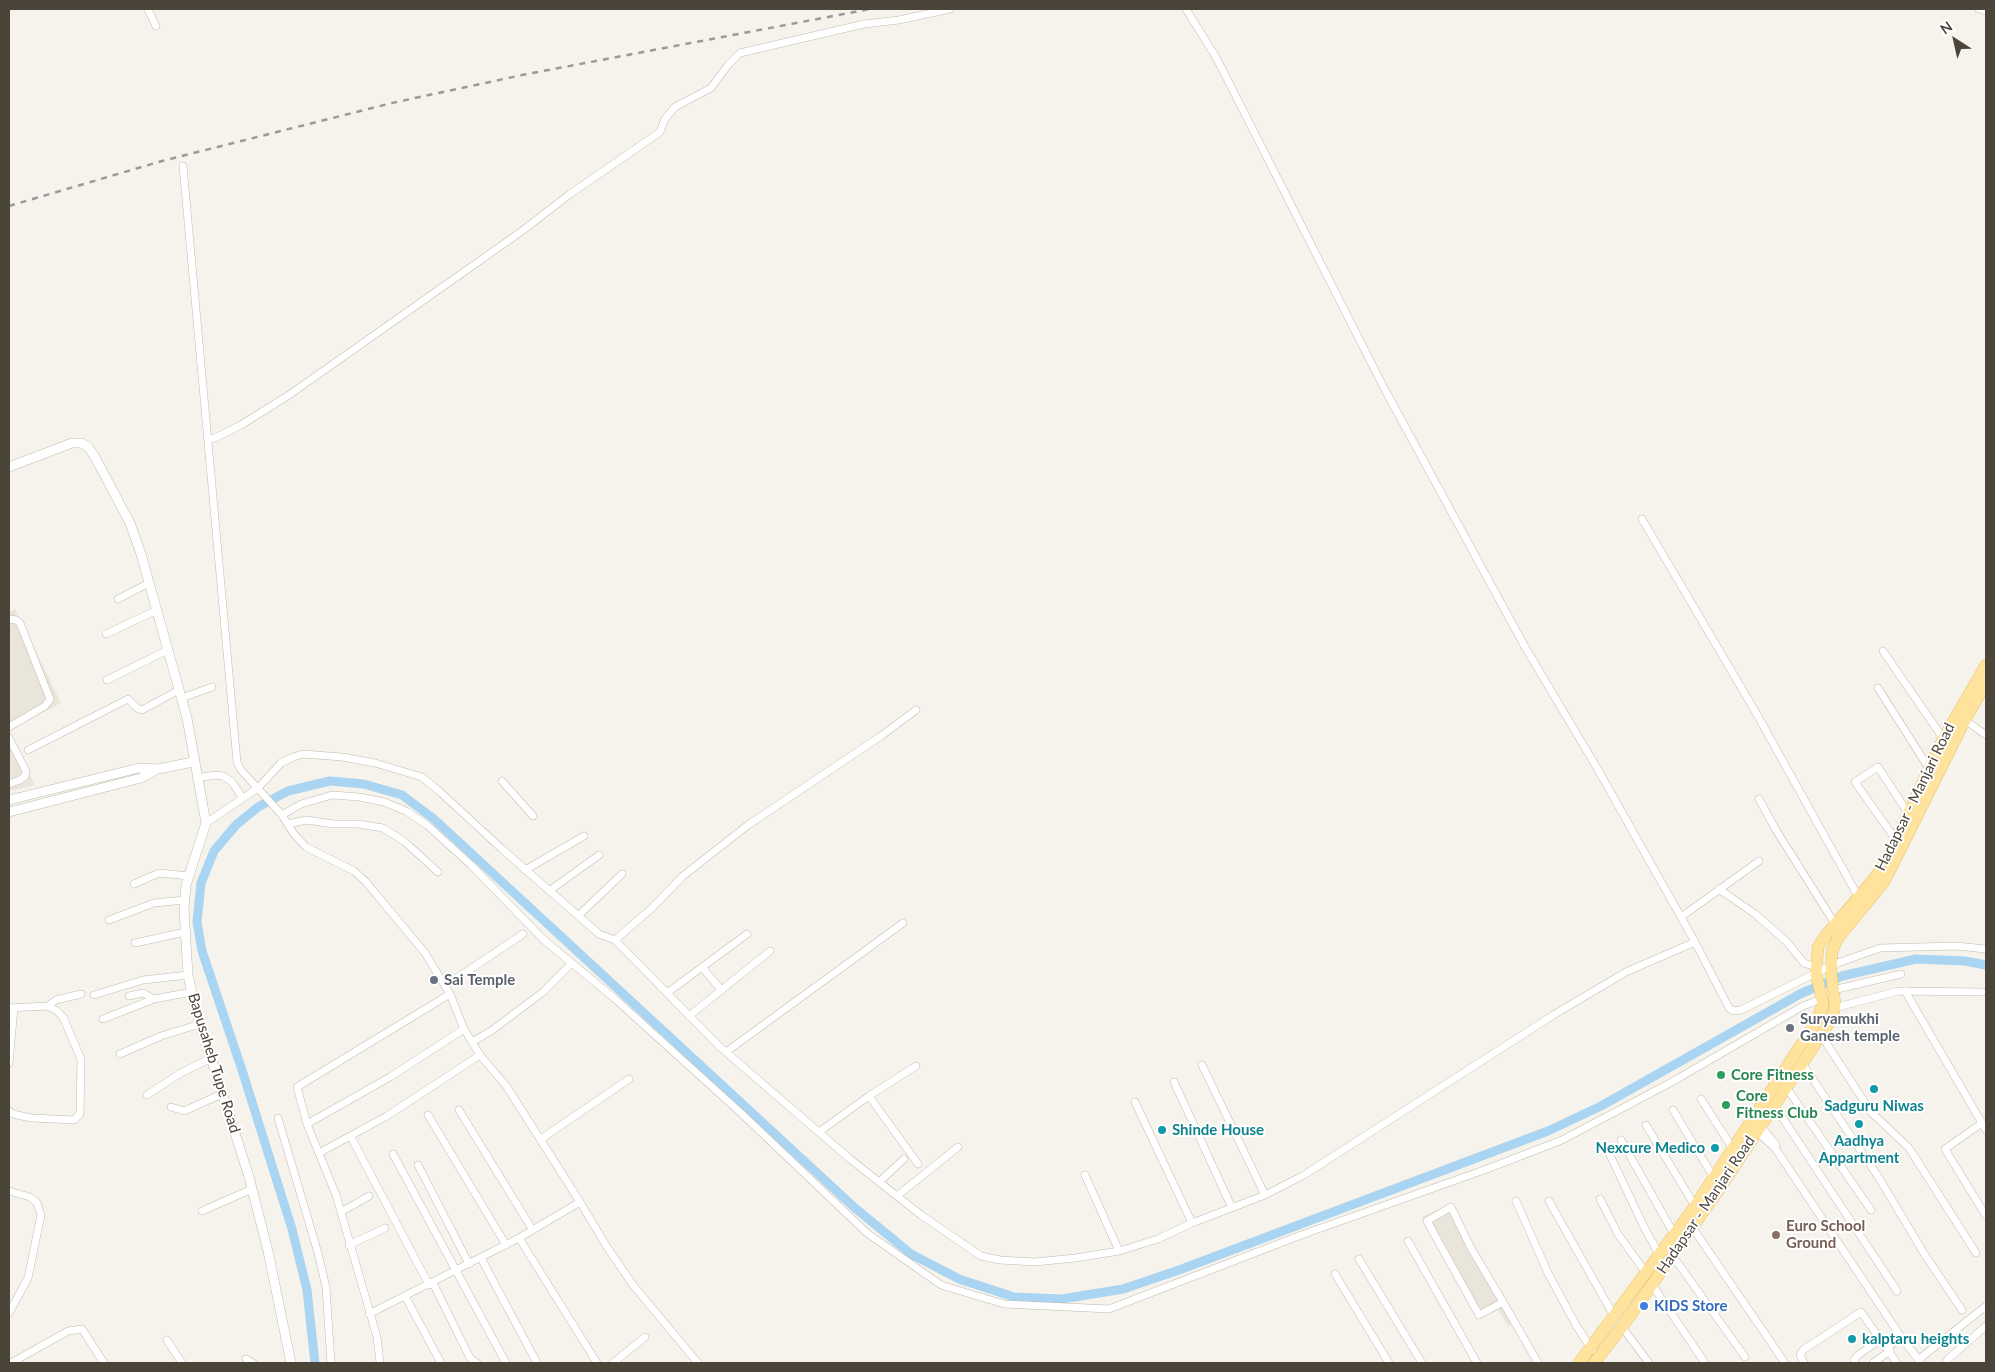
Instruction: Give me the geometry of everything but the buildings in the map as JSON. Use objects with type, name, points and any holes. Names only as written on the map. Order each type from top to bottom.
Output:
[{"type":"main road","name":"Hadapsar - Manjari Road","points":[[1816,973],[1818,947],[1835,924],[1884,882],[1892,868],[1937,778],[1948,743],[1970,690],[1986,664]]},
{"type":"main road","name":"Hadapsar - Manjari Road","points":[[1594,1357],[1614,1316],[1647,1278],[1672,1255],[1692,1227],[1733,1149],[1774,1105],[1829,1023],[1834,1008],[1831,969],[1832,952],[1838,938],[1888,857],[1929,768],[1965,720],[1986,683]]},
{"type":"main road","points":[[1816,973],[1821,996]]},
{"type":"main road","name":"Hadapsar - Manjari Road","points":[[1579,1363],[1594,1357],[1622,1327],[1659,1254],[1694,1206],[1717,1181],[1754,1125],[1816,1022],[1823,1004],[1821,996]]},
{"type":"street","points":[[148,9],[156,26]]},
{"type":"street","points":[[208,440],[239,427],[289,395],[660,132],[665,119],[675,107],[711,88],[728,65],[740,53],[864,24],[899,20],[950,9]]},
{"type":"street","points":[[1186,9],[1217,59],[1384,388],[1458,520],[1525,647],[1597,768],[1695,942],[1727,1004],[1734,1011],[1741,1010],[1816,973],[1831,969],[1880,948],[1956,946],[1986,949]]},
{"type":"street","points":[[1979,9],[1986,11]]},
{"type":"street","points":[[183,166],[237,762],[240,770],[266,795],[306,847],[354,871],[366,882],[426,953],[450,994],[464,1029],[480,1055],[507,1087],[607,1247],[633,1285],[698,1363]]},
{"type":"street","points":[[9,467],[72,443],[81,443],[88,447],[95,457],[130,523],[142,554],[187,718],[206,823],[258,788],[281,763],[303,754],[375,763],[422,778],[599,934],[615,940],[726,1052],[819,1132],[921,1215],[981,1256],[1000,1260],[1035,1262],[1119,1251],[1158,1239],[1192,1222],[1266,1195],[1304,1175],[1555,1014],[1626,972],[1695,942]]},
{"type":"street","points":[[1642,519],[1755,711],[1862,901]]},
{"type":"street","points":[[118,599],[150,584]]},
{"type":"street","points":[[106,634],[157,610]]},
{"type":"street","points":[[9,618],[20,623],[50,699],[45,706],[9,727]]},
{"type":"street","points":[[107,680],[168,650]]},
{"type":"street","points":[[1883,651],[1948,743]]},
{"type":"street","points":[[28,750],[128,699],[137,708],[142,710],[180,694],[212,687]]},
{"type":"street","points":[[1878,688],[1937,778]]},
{"type":"street","points":[[615,940],[652,908],[684,876],[748,825],[881,736],[916,710]]},
{"type":"street","points":[[1965,720],[1986,735]]},
{"type":"street","points":[[9,738],[26,771],[25,776],[20,780],[9,784]]},
{"type":"street","points":[[9,800],[139,768],[158,769],[194,762]]},
{"type":"street","points":[[1896,840],[1855,782],[1878,767],[1908,813]]},
{"type":"street","points":[[9,812],[141,778],[158,769]]},
{"type":"street","points":[[197,778],[215,775],[228,778],[242,797]]},
{"type":"street","points":[[502,781],[533,816]]},
{"type":"street","points":[[78,784],[80,794]]},
{"type":"street","points":[[282,815],[301,804],[332,796],[376,800],[406,811],[427,826],[471,865],[544,940],[614,998],[741,1113],[867,1233],[940,1285],[1004,1304],[1110,1309],[1304,1234],[1486,1170],[1562,1140],[1670,1083],[1821,996]]},
{"type":"street","points":[[1759,799],[1776,830],[1835,924]]},
{"type":"street","points":[[288,824],[306,820],[384,828],[405,842],[438,872]]},
{"type":"street","name":"Bapusaheb Tupe Road","points":[[206,823],[188,876],[185,900],[188,975],[200,1024],[252,1189],[268,1251],[291,1363]]},
{"type":"street","points":[[525,870],[584,836]]},
{"type":"street","points":[[549,891],[599,855]]},
{"type":"street","points":[[1681,917],[1759,861]]},
{"type":"street","points":[[134,884],[159,873],[188,876]]},
{"type":"street","points":[[578,916],[622,874]]},
{"type":"street","points":[[1719,889],[1755,914],[1816,973]]},
{"type":"street","points":[[109,920],[154,903],[185,900]]},
{"type":"street","points":[[726,1052],[903,923]]},
{"type":"street","points":[[135,943],[185,932]]},
{"type":"street","points":[[445,986],[523,934]]},
{"type":"street","points":[[667,994],[747,934]]},
{"type":"street","points":[[689,1016],[770,951]]},
{"type":"street","points":[[472,1042],[491,1031],[542,992],[572,963]]},
{"type":"street","points":[[702,967],[721,990]]},
{"type":"street","points":[[1833,990],[1901,974]]},
{"type":"street","points":[[94,995],[144,980],[188,975]]},
{"type":"street","points":[[1834,1008],[1898,991],[1982,992]]},
{"type":"street","points":[[1905,991],[1984,1127],[1945,1149],[1986,1216]]},
{"type":"street","points":[[103,1019],[154,999],[192,992]]},
{"type":"street","points":[[129,996],[143,993],[154,999]]},
{"type":"street","points":[[48,1006],[56,1000],[81,994]]},
{"type":"street","points":[[380,1363],[377,1338],[341,1212],[307,1124],[297,1092],[301,1084],[450,994]]},
{"type":"street","points":[[9,1063],[11,1008],[48,1006],[57,1010],[63,1018],[81,1059],[80,1114],[74,1120],[31,1118],[9,1112]]},
{"type":"street","points":[[120,1054],[161,1036],[200,1024]]},
{"type":"street","points":[[307,1124],[390,1077],[464,1029]]},
{"type":"street","points":[[1821,1035],[1870,1112],[1909,1148],[1976,1253]]},
{"type":"street","points":[[319,1153],[351,1137],[418,1097],[480,1055]]},
{"type":"street","points":[[147,1095],[179,1074],[211,1058]]},
{"type":"street","points":[[1802,1063],[1879,1178],[1925,1255],[1962,1310]]},
{"type":"street","points":[[1202,1065],[1266,1195]]},
{"type":"street","points":[[819,1132],[869,1096],[916,1066]]},
{"type":"street","points":[[541,1139],[629,1079]]},
{"type":"street","points":[[1174,1082],[1232,1208]]},
{"type":"street","points":[[1786,1087],[1871,1210]]},
{"type":"street","points":[[171,1107],[184,1111],[222,1094]]},
{"type":"street","points":[[869,1096],[918,1164]]},
{"type":"street","points":[[1701,1099],[1733,1149]]},
{"type":"street","points":[[1135,1102],[1192,1222]]},
{"type":"street","points":[[1774,1105],[1897,1292]]},
{"type":"street","points":[[459,1110],[532,1230]]},
{"type":"street","points":[[1673,1110],[1717,1181]]},
{"type":"street","points":[[428,1115],[506,1245]]},
{"type":"street","points":[[278,1118],[326,1287],[331,1363]]},
{"type":"street","points":[[1646,1125],[1694,1206]]},
{"type":"street","points":[[1754,1125],[1776,1145],[1775,1148],[1901,1337],[1920,1361],[1986,1306]]},
{"type":"street","points":[[351,1137],[470,1358],[477,1363]]},
{"type":"street","points":[[1621,1140],[1674,1234]]},
{"type":"street","points":[[897,1196],[958,1147]]},
{"type":"street","points":[[393,1154],[506,1363]]},
{"type":"street","points":[[1610,1155],[1659,1254]]},
{"type":"street","points":[[879,1182],[904,1160]]},
{"type":"street","points":[[418,1165],[469,1264]]},
{"type":"street","points":[[1085,1175],[1119,1251]]},
{"type":"street","points":[[202,1211],[252,1189]]},
{"type":"street","points":[[9,1191],[30,1197],[37,1203],[41,1215],[28,1278],[9,1313]]},
{"type":"street","points":[[341,1212],[369,1196]]},
{"type":"street","points":[[1600,1199],[1618,1234],[1705,1363]]},
{"type":"street","points":[[1549,1200],[1614,1316]]},
{"type":"street","points":[[370,1314],[506,1245],[580,1202]]},
{"type":"street","points":[[1516,1202],[1548,1273],[1594,1357]]},
{"type":"street","points":[[1503,1302],[1479,1315],[1427,1220],[1451,1207],[1471,1248],[1503,1302],[1538,1363]]},
{"type":"street","points":[[1692,1227],[1785,1363]]},
{"type":"street","points":[[350,1245],[385,1228]]},
{"type":"street","points":[[519,1238],[597,1363]]},
{"type":"street","points":[[1408,1241],[1477,1363]]},
{"type":"street","points":[[1672,1255],[1745,1357]]},
{"type":"street","points":[[481,1258],[537,1363]]},
{"type":"street","points":[[1359,1259],[1422,1363]]},
{"type":"street","points":[[1335,1274],[1389,1363]]},
{"type":"street","points":[[405,1296],[440,1363]]},
{"type":"street","points":[[1804,1363],[1800,1355],[1803,1350],[1861,1312],[1889,1349],[1897,1363]]},
{"type":"street","points":[[1946,1363],[1948,1359],[1986,1326]]},
{"type":"street","points":[[1622,1327],[1650,1363]]},
{"type":"street","points":[[11,1363],[68,1331],[82,1329],[104,1363]]},
{"type":"street","points":[[613,1363],[645,1337]]},
{"type":"street","points":[[1873,1363],[1901,1337]]},
{"type":"street","points":[[1854,1363],[1858,1355],[1881,1339]]},
{"type":"street","points":[[168,1340],[182,1363]]},
{"type":"street","points":[[246,1359],[253,1363]]},
{"type":"shaded area","points":[[15,609],[61,703],[9,730],[9,612]]},
{"type":"shaded area","points":[[9,730],[35,785],[9,791]]},
{"type":"shaded area","points":[[1451,1204],[1517,1321],[1508,1326],[1497,1308],[1478,1318],[1422,1217]]},
{"type":"waterway","points":[[315,1363],[307,1290],[292,1229],[202,951],[197,922],[201,883],[214,851],[236,825],[258,807],[288,791],[330,781],[364,784],[402,795],[434,819],[855,1208],[911,1254],[959,1279],[1014,1297],[1062,1299],[1123,1289],[1179,1270],[1548,1131],[1601,1106],[1800,994],[1842,976],[1916,959],[1965,961],[1986,965]]},
{"type":"railway","points":[[9,206],[162,161],[392,103],[522,75],[870,9]]},
{"type":"place","name":"Sai Temple","points":[[434,980]]},
{"type":"place","name":"Suryamukhi Ganesh temple","points":[[1790,1028]]},
{"type":"place","name":"Core Fitness","points":[[1721,1075]]},
{"type":"place","name":"Sadguru Niwas","points":[[1874,1089]]},
{"type":"place","name":"Core Fitness Club","points":[[1726,1105]]},
{"type":"place","name":"Aadhya Appartment","points":[[1859,1124]]},
{"type":"place","name":"Shinde House","points":[[1162,1130]]},
{"type":"place","name":"Nexcure Medico","points":[[1715,1148]]},
{"type":"place","name":"Euro School Ground","points":[[1776,1235]]},
{"type":"place","name":"KIDS Store","points":[[1644,1306]]},
{"type":"place","name":"kalptaru heights","points":[[1852,1339]]}]
